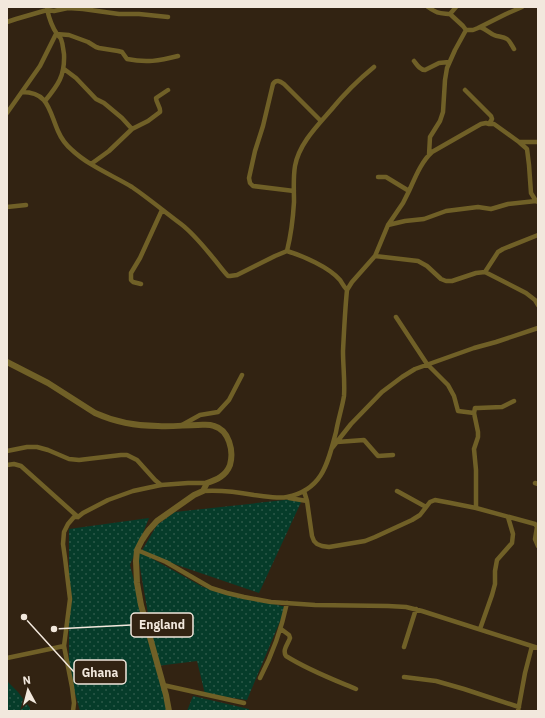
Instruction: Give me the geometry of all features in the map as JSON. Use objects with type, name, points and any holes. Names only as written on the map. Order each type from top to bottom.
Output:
[{"type":"street","points":[[428,7],[441,14],[450,14],[466,30]]},
{"type":"street","points":[[450,14],[456,7]]},
{"type":"street","points":[[466,30],[473,30],[522,7]]},
{"type":"street","points":[[45,101],[58,83],[64,69],[63,45],[50,21],[47,8]]},
{"type":"street","points":[[7,22],[47,8],[54,11],[68,8],[119,14],[168,16]]},
{"type":"street","points":[[480,27],[486,29],[494,35],[507,39],[514,49]]},
{"type":"street","points":[[429,155],[430,137],[442,116],[445,80],[449,62],[466,30]]},
{"type":"street","points":[[56,34],[69,35],[99,48],[122,52],[127,59],[137,61],[151,62],[178,56]]},
{"type":"street","points":[[7,113],[40,66],[56,34]]},
{"type":"street","points":[[414,62],[425,70],[439,62],[449,62]]},
{"type":"street","points":[[287,251],[293,214],[294,174],[297,161],[305,142],[321,121],[350,89],[374,67]]},
{"type":"street","points":[[64,69],[76,78],[96,99],[104,103],[132,128]]},
{"type":"street","points":[[294,191],[253,186],[248,178],[274,82],[280,81],[284,84],[321,121]]},
{"type":"street","points":[[91,164],[109,151],[132,128],[148,121],[160,112],[161,111],[156,98],[168,90]]},
{"type":"street","points":[[465,90],[491,116],[492,119],[489,124]]},
{"type":"street","points":[[22,92],[33,93],[45,101],[58,131],[72,150],[91,164],[132,188],[190,232],[228,276],[237,275],[287,251],[304,257],[329,271],[339,279],[347,290]]},
{"type":"street","points":[[286,498],[304,492],[308,489],[317,481],[326,466],[332,449],[344,396],[343,344],[347,290],[352,282],[375,256],[388,225],[403,203],[421,166],[429,155],[438,148],[482,124],[494,124],[527,149],[530,189],[537,201]]},
{"type":"street","points":[[519,142],[538,142]]},
{"type":"street","points":[[378,177],[386,178],[409,191]]},
{"type":"street","points":[[388,225],[424,219],[446,211],[478,207],[491,209],[508,204],[537,201]]},
{"type":"street","points":[[7,207],[26,205]]},
{"type":"street","points":[[141,284],[132,282],[131,273],[140,258],[162,210]]},
{"type":"street","points":[[485,272],[498,252],[538,235]]},
{"type":"street","points":[[375,256],[418,261],[440,279],[446,281],[485,272],[526,293],[535,300],[538,305]]},
{"type":"street","points":[[396,317],[427,364],[448,385],[454,396],[458,411],[474,414]]},
{"type":"street","points":[[332,449],[352,424],[382,392],[415,370],[427,364],[538,328]]},
{"type":"street","points":[[7,362],[48,383],[103,417],[131,425],[215,426],[224,432],[227,437],[230,450],[230,466],[220,477],[207,483],[161,485],[133,491],[108,500],[78,517],[74,517],[68,524],[64,532],[63,544],[70,599],[64,646],[72,687],[74,703],[73,711]]},
{"type":"street","points":[[182,425],[200,415],[218,412],[229,400],[242,376]]},
{"type":"street","points":[[476,508],[476,470],[474,449],[478,432],[474,414],[475,408],[502,407],[514,401]]},
{"type":"street","points":[[337,442],[364,440],[378,456],[393,455]]},
{"type":"street","points":[[7,451],[26,447],[37,447],[69,459],[79,460],[127,455],[137,460],[161,485]]},
{"type":"street","points":[[7,465],[14,464],[21,466],[78,517]]},
{"type":"street","points":[[203,491],[207,483]]},
{"type":"street","points":[[169,711],[141,605],[137,583],[137,550],[142,540],[157,521],[194,495],[203,491],[211,490],[307,501]]},
{"type":"street","points":[[397,491],[426,507]]},
{"type":"street","points":[[304,492],[307,501],[312,536],[314,541],[322,546],[329,547],[365,541],[412,520],[420,515],[430,502],[435,500],[451,502],[535,524],[535,539],[538,546]]},
{"type":"street","points":[[480,629],[495,584],[497,560],[512,543],[513,534],[508,517]]},
{"type":"street","points":[[137,550],[166,562],[211,588],[226,593],[271,602],[315,605],[388,606],[416,609],[538,648]]},
{"type":"street","points":[[260,678],[271,656],[281,630],[287,603]]},
{"type":"street","points":[[404,647],[416,609]]},
{"type":"street","points":[[281,630],[289,635],[290,638],[284,651],[286,656],[307,668],[356,689]]},
{"type":"street","points":[[7,658],[64,646]]},
{"type":"street","points":[[404,677],[423,679],[464,689],[519,709],[532,646]]},
{"type":"street","points":[[163,685],[244,703]]},
{"type":"green space","points":[[303,498],[259,593],[142,553],[203,587],[286,607],[247,700],[205,694],[197,661],[157,666],[137,550],[141,552],[157,525],[175,512]]},
{"type":"green space","points":[[149,518],[130,565],[168,711],[80,711],[69,672],[69,529]]},
{"type":"green space","points":[[7,681],[18,692],[30,708],[30,711],[7,711]]},
{"type":"green space","points":[[193,696],[249,709],[249,711],[187,711]]},
{"type":"place","name":"Ghana","points":[[24,617]]},
{"type":"place","name":"England","points":[[54,629]]}]
